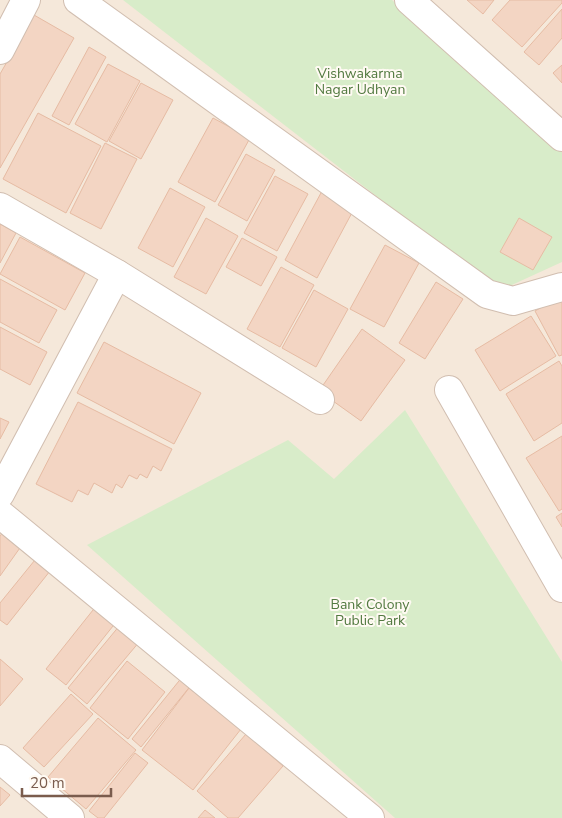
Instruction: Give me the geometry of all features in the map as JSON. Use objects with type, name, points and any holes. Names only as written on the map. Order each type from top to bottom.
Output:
[{"type":"street","points":[[0,50],[26,0]]},
{"type":"street","points":[[78,0],[487,294],[513,301],[562,287]]},
{"type":"street","points":[[409,0],[562,137]]},
{"type":"street","points":[[0,206],[117,274],[320,400]]},
{"type":"street","points":[[0,494],[117,274]]},
{"type":"street","points":[[449,390],[562,588]]},
{"type":"street","points":[[0,514],[370,818]]},
{"type":"street","points":[[0,759],[70,818]]},
{"type":"shaded area","points":[[0,0],[562,0],[562,818],[0,818]]},
{"type":"green space","name":"Vishwakarma Nagar Udhyan","points":[[123,0],[392,0],[562,151],[562,262],[499,291]]},
{"type":"green space","name":"Bank Colony Public Park","points":[[405,410],[562,662],[562,818],[395,818],[87,545],[288,440],[334,479]]},
{"type":"building","points":[[467,0],[494,0],[483,14]]},
{"type":"building","points":[[510,0],[562,0],[562,3],[522,47],[492,20]]},
{"type":"building","points":[[562,9],[562,38],[539,65],[524,52]]},
{"type":"building","points":[[34,15],[74,38],[0,168],[0,74]]},
{"type":"building","points":[[89,47],[106,57],[69,125],[52,116]]},
{"type":"building","points":[[108,64],[140,81],[107,142],[75,124]]},
{"type":"building","points":[[562,65],[562,83],[553,73]]},
{"type":"building","points":[[141,83],[173,100],[141,159],[109,141]]},
{"type":"building","points":[[38,113],[101,146],[66,213],[3,179]]},
{"type":"building","points":[[213,118],[250,138],[215,202],[178,182]]},
{"type":"building","points":[[105,143],[137,159],[101,229],[70,213]]},
{"type":"building","points":[[246,154],[275,170],[247,221],[218,205]]},
{"type":"building","points":[[275,176],[308,194],[277,251],[244,233]]},
{"type":"building","points":[[170,188],[205,207],[173,267],[138,248]]},
{"type":"building","points":[[322,191],[354,209],[317,278],[285,260]]},
{"type":"building","points":[[206,218],[238,236],[206,294],[174,277]]},
{"type":"building","points":[[519,218],[552,237],[533,270],[500,252]]},
{"type":"building","points":[[0,224],[16,233],[0,263]]},
{"type":"building","points":[[20,237],[85,273],[65,310],[0,274]]},
{"type":"building","points":[[242,238],[277,257],[261,286],[226,267]]},
{"type":"building","points":[[385,245],[419,263],[384,327],[350,309]]},
{"type":"building","points":[[281,267],[314,285],[280,347],[247,329]]},
{"type":"building","points":[[0,279],[57,310],[39,343],[0,322]]},
{"type":"building","points":[[436,282],[463,299],[425,359],[399,343]]},
{"type":"building","points":[[314,290],[348,309],[316,367],[282,348]]},
{"type":"building","points":[[562,296],[562,355],[559,356],[535,311]]},
{"type":"building","points":[[531,316],[556,356],[500,391],[475,350]]},
{"type":"building","points":[[0,327],[47,352],[30,385],[0,369]]},
{"type":"building","points":[[362,329],[405,360],[361,421],[319,391]]},
{"type":"building","points":[[104,342],[201,393],[174,444],[77,393]]},
{"type":"building","points":[[559,361],[562,366],[562,423],[534,441],[506,394]]},
{"type":"building","points":[[78,402],[172,449],[161,471],[153,466],[147,478],[140,474],[137,479],[129,475],[122,488],[116,484],[112,493],[94,483],[88,495],[78,490],[72,502],[36,484]]},
{"type":"building","points":[[0,418],[9,422],[0,439]]},
{"type":"building","points":[[562,436],[562,509],[559,511],[526,458]]},
{"type":"building","points":[[562,513],[562,527],[556,517]]},
{"type":"building","points":[[3,532],[22,545],[0,576],[0,536]]},
{"type":"building","points":[[39,555],[54,566],[7,625],[0,620],[0,603]]},
{"type":"building","points":[[97,605],[117,621],[66,685],[46,669]]},
{"type":"building","points":[[120,625],[140,641],[87,704],[68,688]]},
{"type":"building","points":[[0,659],[23,679],[0,706]]},
{"type":"building","points":[[127,661],[165,692],[128,739],[90,708]]},
{"type":"building","points":[[183,676],[192,684],[141,747],[132,739]]},
{"type":"building","points":[[189,688],[241,729],[193,790],[142,750]]},
{"type":"building","points":[[71,694],[93,714],[44,767],[23,748]]},
{"type":"building","points":[[98,718],[136,750],[86,809],[48,777]]},
{"type":"building","points":[[246,734],[283,766],[238,818],[228,818],[197,791]]},
{"type":"building","points":[[135,753],[148,763],[104,818],[98,818],[89,811]]},
{"type":"building","points":[[0,787],[10,795],[0,806]]},
{"type":"building","points":[[205,810],[215,818],[198,818]]}]
